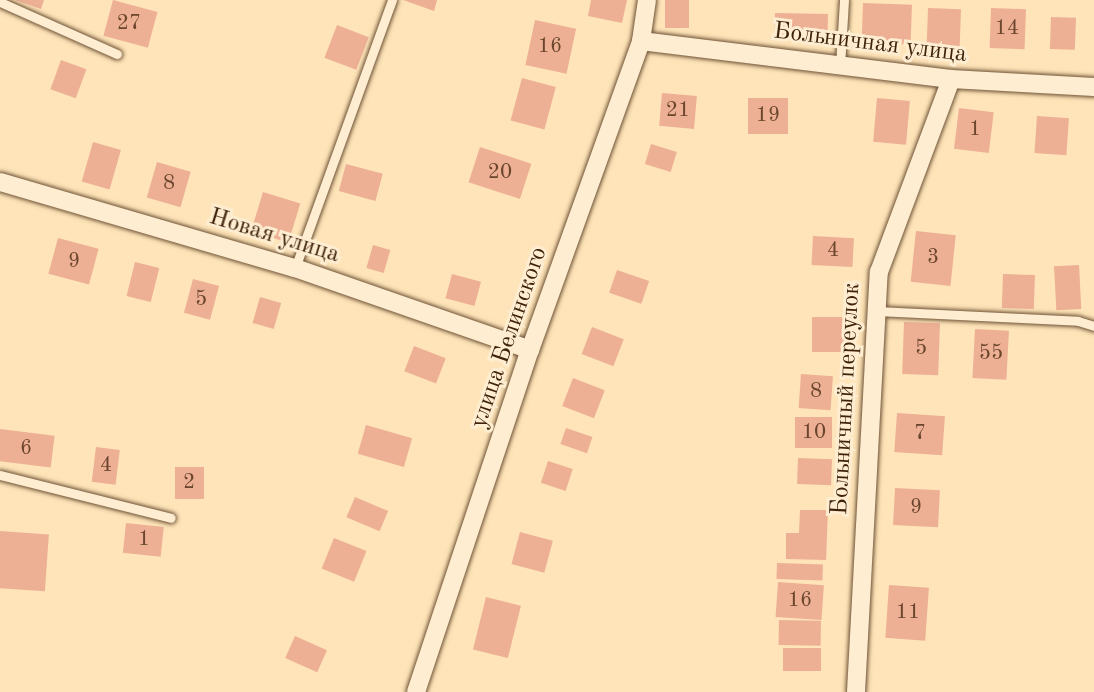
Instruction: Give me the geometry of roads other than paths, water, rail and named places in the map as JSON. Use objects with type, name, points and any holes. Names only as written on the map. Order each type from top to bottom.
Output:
[{"type":"street","name":"улица Белинского","points":[[416,692],[530,350],[642,41],[647,0]]},
{"type":"street","name":"Больничная улица","points":[[642,41],[951,79],[1094,87]]},
{"type":"street","name":"Больничный переулок","points":[[856,692],[879,272],[951,79]]},
{"type":"street","name":"Новая улица","points":[[0,182],[295,268],[530,350]]},
{"type":"lane","points":[[295,268],[392,0]]},
{"type":"lane","points":[[840,66],[844,0]]},
{"type":"lane","points":[[0,2],[117,54]]},
{"type":"lane","points":[[877,311],[1078,321],[1094,326]]},
{"type":"lane","points":[[0,475],[171,518]]}]
